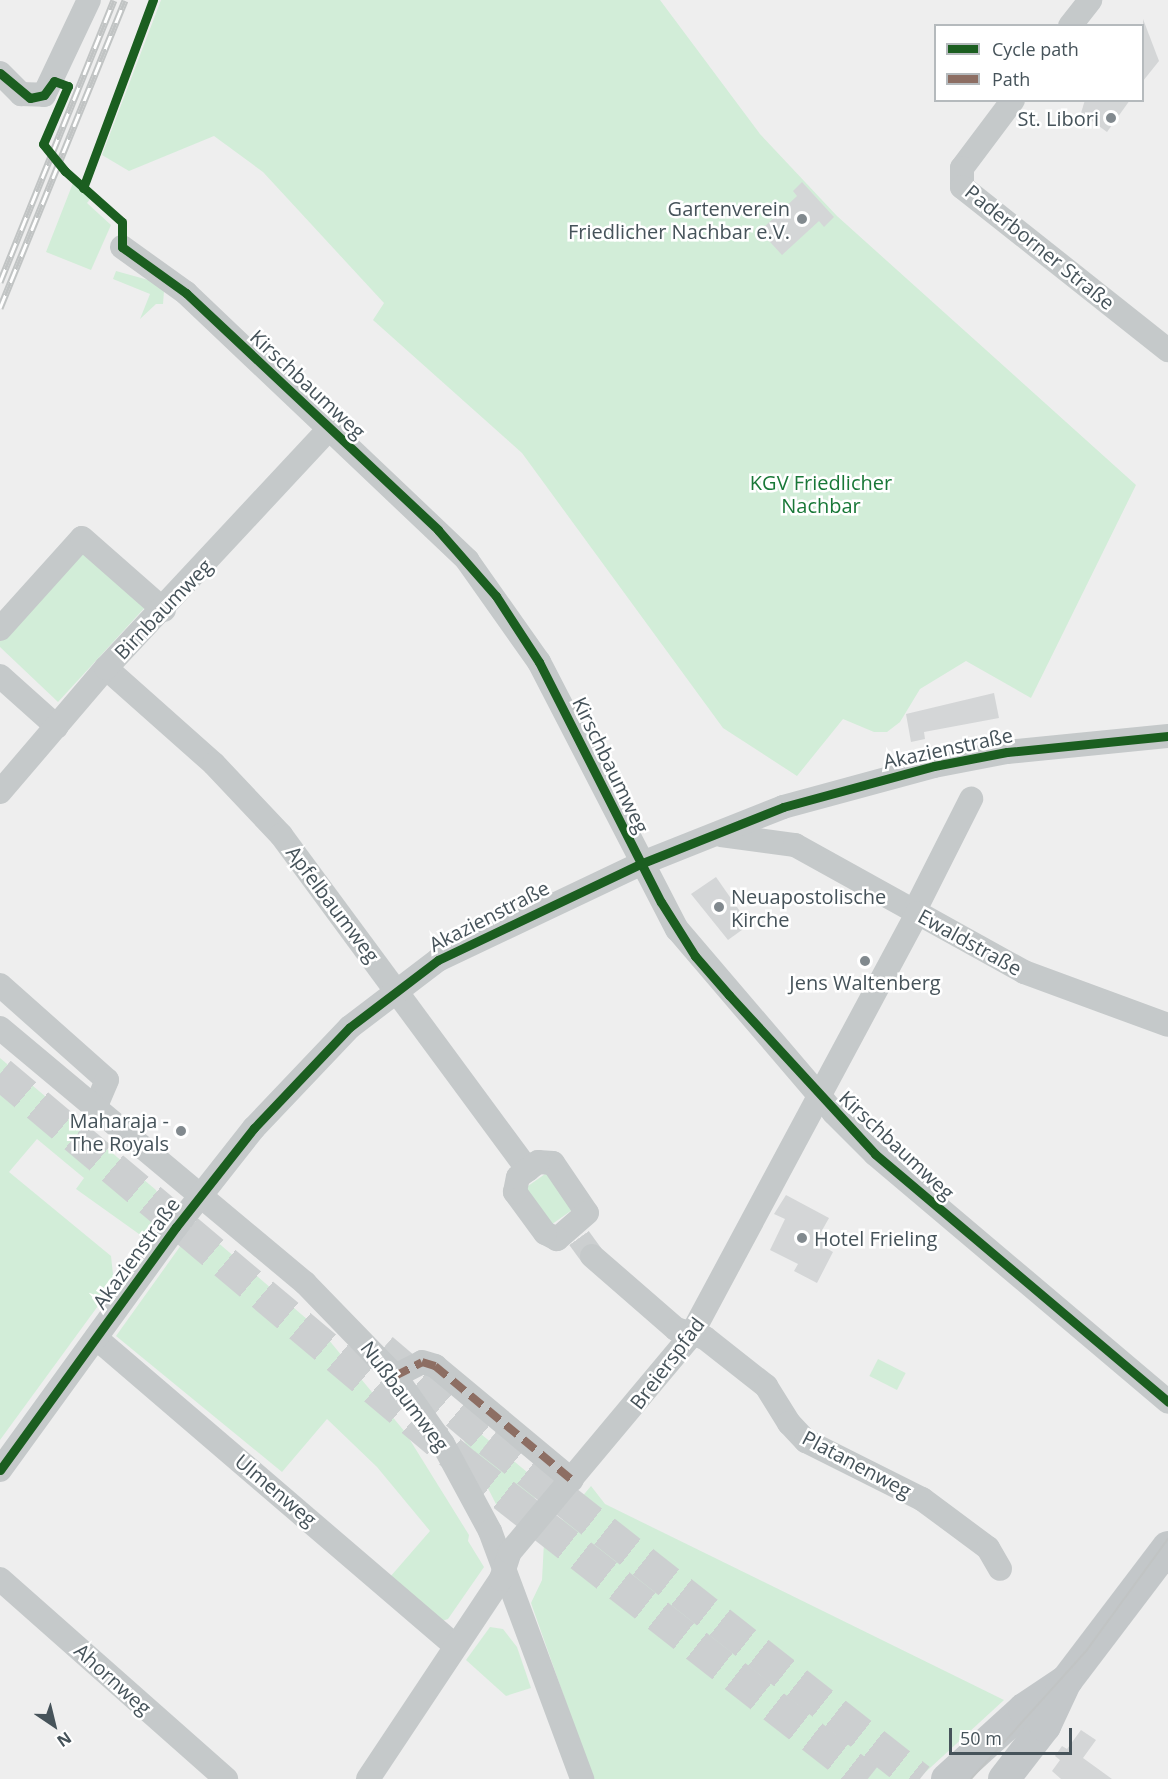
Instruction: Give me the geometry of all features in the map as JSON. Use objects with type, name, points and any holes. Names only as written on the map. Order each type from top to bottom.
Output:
[{"type":"main road","points":[[1013,1776],[1045,1726],[1067,1680],[1168,1547]]},
{"type":"main road","points":[[947,1779],[1024,1709],[1067,1680]]},
{"type":"street","points":[[0,73],[21,94],[30,98],[44,95],[89,0]]},
{"type":"street","points":[[1072,24],[1090,0]]},
{"type":"street","name":"Paderborner Straße","points":[[1011,102],[962,168],[962,188],[1168,350]]},
{"type":"street","name":"Kirschbaumweg","points":[[122,247],[186,293],[438,530],[496,596],[539,662],[640,864],[695,956],[818,1095],[875,1154],[1168,1402]]},
{"type":"street","name":"Birnbaumweg","points":[[0,792],[106,668],[164,610],[329,429]]},
{"type":"street","points":[[0,629],[82,538],[164,610]]},
{"type":"street","name":"Apfelbaumweg","points":[[106,668],[239,788],[308,868],[528,1170]]},
{"type":"street","points":[[0,676],[57,727]]},
{"type":"street","name":"Akazienstraße","points":[[0,1470],[201,1196],[305,1070],[397,989],[482,936],[640,864],[783,807],[913,772],[1006,752],[1168,736]]},
{"type":"street","name":"Breierspfad","points":[[368,1779],[454,1645],[501,1579],[504,1564],[690,1337],[912,919],[971,799]]},
{"type":"street","points":[[780,841],[775,824],[783,807]]},
{"type":"street","name":"Ewaldstraße","points":[[710,835],[780,841],[825,859],[912,919],[1048,983],[1168,1025]]},
{"type":"street","points":[[0,985],[107,1080],[95,1108]]},
{"type":"street","name":"Nußbaumweg","points":[[0,1028],[329,1305],[394,1376],[468,1485],[504,1564],[582,1779]]},
{"type":"street","points":[[581,1240],[587,1213],[559,1171],[548,1161],[528,1170],[513,1184],[515,1192],[544,1233],[557,1239],[581,1240],[616,1281],[690,1337]]},
{"type":"street","name":"Platanenweg","points":[[690,1337],[705,1338],[766,1386],[789,1423],[806,1441],[922,1499],[988,1548],[1000,1569]]},
{"type":"street","name":"Ulmenweg","points":[[96,1338],[454,1645]]},
{"type":"street","points":[[394,1376],[422,1362],[435,1366],[572,1480]]},
{"type":"street","name":"Ahornweg","points":[[0,1579],[226,1779]]},
{"type":"street","points":[[976,1754],[996,1758],[1013,1776]]},
{"type":"green space","name":"KGV Friedlicher Nachbar","points":[[161,0],[660,0],[760,134],[837,216],[1136,485],[1031,698],[966,661],[920,689],[900,722],[887,732],[874,732],[843,719],[797,776],[723,728],[522,453],[373,320],[384,303],[263,172],[214,136],[129,171],[102,155]]},
{"type":"green space","points":[[73,183],[91,198],[87,203],[111,225],[91,270],[46,252]]},
{"type":"green space","points":[[116,271],[152,281],[164,291],[163,304],[156,304],[140,319],[150,294],[113,279]]},
{"type":"green space","points":[[83,544],[149,603],[58,702],[0,647],[0,639]]},
{"type":"green space","points":[[0,1058],[156,1190],[164,1207],[146,1239],[76,1189],[84,1178],[37,1139],[9,1172],[111,1256],[114,1284],[0,1440]]},
{"type":"green space","points":[[548,1172],[574,1209],[551,1225],[525,1188]]},
{"type":"green space","points":[[198,1231],[208,1234],[323,1333],[405,1432],[469,1535],[468,1541],[484,1567],[448,1619],[442,1621],[390,1577],[430,1531],[377,1467],[327,1419],[282,1472],[116,1336],[184,1241]]},
{"type":"green space","points":[[878,1359],[906,1373],[897,1390],[869,1376]]},
{"type":"green space","points":[[464,1420],[527,1472],[544,1465],[555,1474],[518,1517],[501,1514],[456,1425]]},
{"type":"green space","points":[[591,1486],[605,1504],[1004,1700],[918,1779],[593,1779],[531,1603],[542,1580],[544,1542]]},
{"type":"green space","points":[[490,1627],[503,1629],[517,1647],[531,1688],[506,1696],[466,1660]]},
{"type":"building","name":"St. Libori","points":[[1143,19],[1159,61],[1144,80],[1144,24]]},
{"type":"building","name":"St. Libori","points":[[1084,102],[1129,102],[1107,132],[1081,113]]},
{"type":"building","name":"Gartenverein Friedlicher Nachbar e.V.","points":[[802,182],[834,217],[824,227],[819,221],[782,255],[760,231],[797,196],[793,191]]},
{"type":"building","points":[[994,693],[999,718],[924,732],[925,739],[911,742],[906,714]]},
{"type":"building","name":"Neuapostolische Kirche","points":[[716,877],[746,920],[746,927],[728,940],[691,894]]},
{"type":"building","name":"Hotel Frieling","points":[[786,1195],[829,1218],[820,1234],[831,1239],[826,1248],[833,1252],[817,1283],[794,1271],[798,1264],[770,1250],[785,1219],[774,1214]]},
{"type":"building","points":[[1081,1730],[1096,1740],[1083,1758],[1112,1779],[1061,1779],[1052,1771],[1060,1760],[1055,1756],[1062,1746],[1067,1749]]},
{"type":"tunnel","points":[[0,1073],[465,1464],[867,1779]]},
{"type":"tunnel","points":[[579,1238],[592,1256]]},
{"type":"tunnel","points":[[382,1349],[489,1440],[919,1779]]},
{"type":"tram line","points":[[971,1779],[1087,1650],[1168,1539]]},
{"type":"railway","points":[[0,282],[114,0]]},
{"type":"railway","points":[[0,308],[125,0]]},
{"type":"marked path","points":[[395,1376],[422,1362],[435,1366],[572,1480]]},
{"type":"cycle path","points":[[83,188],[153,0]]},
{"type":"cycle path","points":[[0,73],[30,98],[44,95],[54,81],[68,86],[43,144],[65,171],[122,222],[122,247],[186,293],[438,530],[496,596],[539,662],[661,902],[695,956],[729,995],[875,1154],[1168,1402]]},
{"type":"cycle path","points":[[0,1470],[176,1227],[254,1128],[350,1027],[438,960],[640,864],[783,807],[934,766],[1007,752],[1168,736]]},
{"type":"place","name":"St. Libori","points":[[1111,118]]},
{"type":"place","name":"Gartenverein Friedlicher Nachbar e.V.","points":[[802,219]]},
{"type":"place","name":"Neuapostolische Kirche","points":[[719,907]]},
{"type":"place","name":"Jens Waltenberg","points":[[865,961]]},
{"type":"place","name":"Maharaja - The Royals","points":[[181,1131]]},
{"type":"place","name":"Hotel Frieling","points":[[802,1238]]}]
